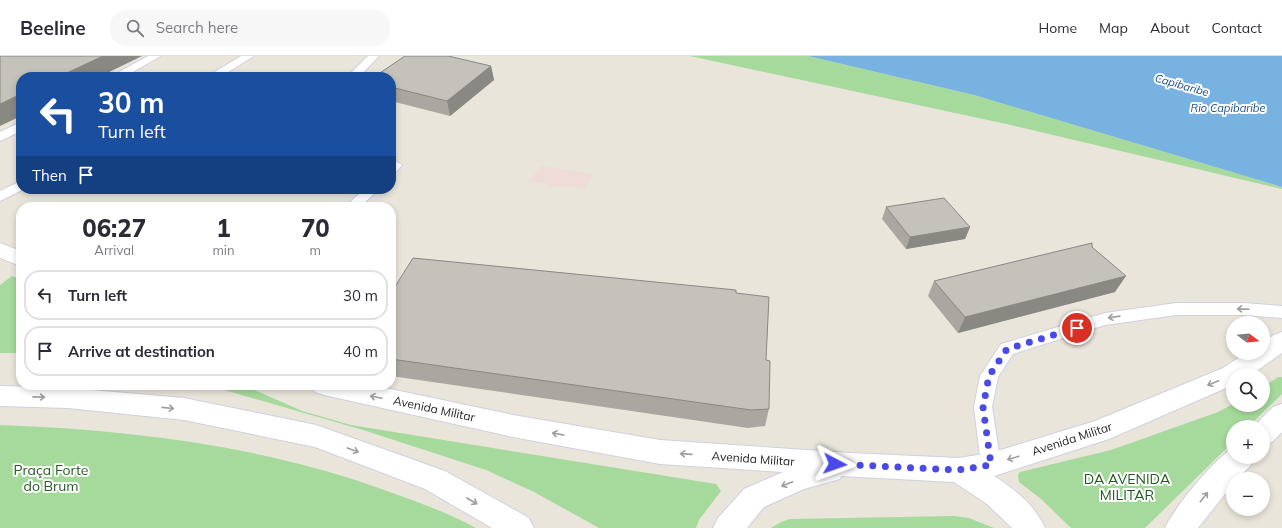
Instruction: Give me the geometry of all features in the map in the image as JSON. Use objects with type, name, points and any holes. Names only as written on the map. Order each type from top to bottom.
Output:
[{"type":"main road","name":"Avenida Militar","points":[[347,390],[506,424],[660,452],[851,465],[958,470],[991,465],[1100,431],[1232,375],[1282,340]]},
{"type":"main road","points":[[0,396],[68,398],[184,409],[316,436],[435,480],[519,528]]},
{"type":"main road","points":[[1270,427],[1282,415]]},
{"type":"main road","points":[[1180,528],[1216,482],[1234,464]]},
{"type":"main road","points":[[728,528],[754,498],[800,478],[851,465]]},
{"type":"main road","points":[[958,470],[989,487],[1023,518],[1030,528]]},
{"type":"lane","points":[[126,72],[156,56]]},
{"type":"lane","points":[[221,72],[249,56]]},
{"type":"lane","points":[[358,72],[374,56]]},
{"type":"lane","points":[[0,137],[16,129]]},
{"type":"lane","points":[[0,198],[16,188]]},
{"type":"lane","points":[[358,202],[366,194]]},
{"type":"lane","points":[[991,465],[983,407],[989,376],[1007,349],[1105,319],[1176,309],[1244,309],[1282,312]]},
{"type":"shaded area","points":[[540,166],[593,174],[584,189],[564,186],[562,188],[548,186],[549,184],[530,182]]},
{"type":"green space","points":[[690,56],[808,56],[974,95],[1282,187],[1282,189],[1011,125]]},
{"type":"green space","points":[[12,276],[16,277],[16,353],[0,353],[0,285]]},
{"type":"green space","name":"DA AVENIDA MILITAR","points":[[1278,377],[1282,377],[1282,394],[1270,406],[1270,382]]},
{"type":"green space","points":[[224,390],[254,390],[302,411],[351,425],[716,484],[721,491],[699,520],[696,528],[599,528],[534,492],[486,470],[363,430]]},
{"type":"green space","name":"DA AVENIDA MILITAR","points":[[1226,408],[1226,412],[1263,412],[1255,420],[1226,420],[1226,449],[1145,528],[1071,528],[1041,499],[1019,482],[1018,475],[1020,472],[1111,450],[1218,412]]},
{"type":"green space","name":"Praça Forte do Brum","points":[[0,425],[102,431],[204,444],[254,453],[353,479],[429,507],[476,528],[0,528]]},
{"type":"green space","points":[[954,516],[969,518],[994,528],[771,528],[790,519]]},
{"type":"water","name":"Rio Capibaribe","points":[[808,56],[1282,56],[1282,187],[974,95]]},
{"type":"building","points":[[0,56],[103,56],[69,72],[16,72],[16,96],[0,104]]},
{"type":"building","points":[[405,56],[448,56],[491,66],[447,101],[396,88],[396,72],[381,72]]},
{"type":"building","points":[[944,198],[970,227],[910,237],[886,207]]},
{"type":"building","points":[[1092,243],[1092,247],[1126,276],[965,317],[934,281]]},
{"type":"building","points":[[413,258],[736,290],[736,293],[769,297],[766,360],[770,361],[769,409],[751,410],[396,360],[396,285]]},
{"type":"route","points":[[835,464],[958,470],[991,465],[983,407],[989,376],[1007,349],[1077,328]]},
{"type":"water label","name":"Capibaribe","points":[[1182,85]]}]
